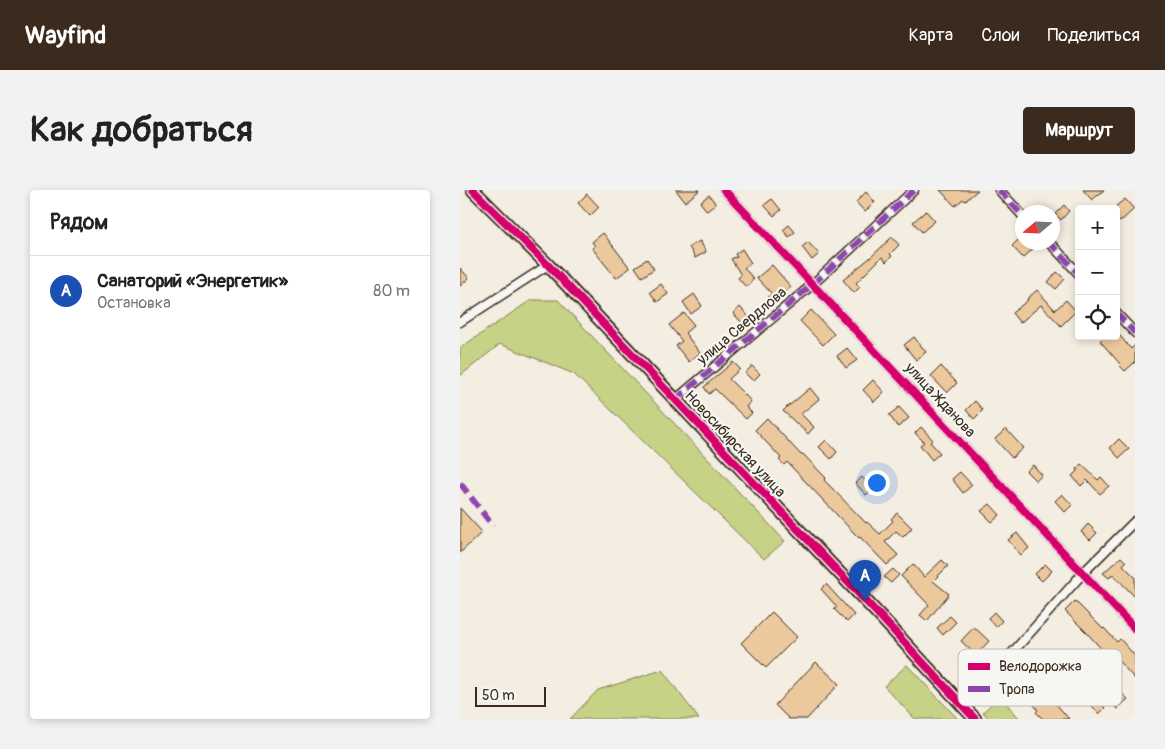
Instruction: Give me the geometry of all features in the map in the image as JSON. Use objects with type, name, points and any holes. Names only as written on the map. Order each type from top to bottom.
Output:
[{"type":"street","name":"Новосибирская улица","points":[[473,190],[548,265],[958,700]]},
{"type":"street","name":"улица Жданова","points":[[724,190],[1135,628]]},
{"type":"street","name":"улица Свердлова","points":[[675,400],[813,284],[914,190]]},
{"type":"street","points":[[999,190],[1015,207]]},
{"type":"street","points":[[1056,250],[1075,270]]},
{"type":"street","points":[[460,322],[548,265]]},
{"type":"street","points":[[1120,317],[1135,333]]},
{"type":"street","points":[[1016,649],[1083,573],[1135,521]]},
{"type":"street","name":"Новосибирская улица","points":[[964,707],[975,719]]},
{"type":"green space","points":[[531,300],[558,300],[785,541],[764,559],[574,374],[500,344],[460,376],[460,348]]},
{"type":"green space","points":[[907,665],[958,719],[915,719],[884,686]]},
{"type":"green space","points":[[662,670],[699,719],[570,719],[598,690]]},
{"type":"green space","points":[[989,706],[1009,706],[1020,719],[989,719],[983,712]]},
{"type":"building","points":[[676,190],[700,190],[685,202]]},
{"type":"building","points":[[940,190],[978,190],[965,201],[963,199],[955,206]]},
{"type":"building","points":[[1083,190],[1104,190],[1092,200]]},
{"type":"building","points":[[866,192],[875,202],[865,212],[856,202]]},
{"type":"building","points":[[587,194],[599,207],[590,216],[578,203]]},
{"type":"building","points":[[709,195],[716,204],[707,211],[700,202]]},
{"type":"building","points":[[772,199],[781,210],[774,216],[764,205]]},
{"type":"building","points":[[1125,199],[1134,209],[1120,222],[1120,205],[1117,205]]},
{"type":"building","points":[[1064,205],[1069,211],[1061,220],[1060,219],[1060,209]]},
{"type":"building","points":[[926,211],[935,221],[922,232],[913,222]]},
{"type":"building","points":[[789,225],[795,232],[789,237],[783,230]]},
{"type":"building","points":[[603,233],[630,268],[616,278],[592,248],[595,246],[592,242]]},
{"type":"building","points":[[892,237],[899,245],[890,254],[892,256],[886,262],[882,257],[856,283],[860,287],[854,293],[843,280]]},
{"type":"building","points":[[700,241],[706,252],[695,258],[689,247]]},
{"type":"building","points":[[808,242],[819,254],[812,260],[802,247]]},
{"type":"building","points":[[742,249],[751,263],[744,268],[754,279],[746,287],[738,278],[741,275],[731,259],[736,258],[735,254]]},
{"type":"building","points":[[1016,250],[1032,250],[1023,258]]},
{"type":"building","points":[[647,259],[654,269],[642,277],[635,267]]},
{"type":"building","points":[[772,265],[791,287],[773,302],[768,297],[772,294],[757,278]]},
{"type":"building","points":[[460,268],[469,278],[460,286]]},
{"type":"building","points":[[1057,272],[1065,279],[1056,289],[1048,282]]},
{"type":"building","points":[[661,284],[668,294],[657,302],[650,292]]},
{"type":"building","points":[[1037,290],[1055,310],[1066,300],[1075,312],[1061,326],[1041,305],[1020,323],[1012,313]]},
{"type":"building","points":[[694,294],[702,306],[691,314],[683,302]]},
{"type":"building","points":[[740,307],[749,317],[742,323],[733,313]]},
{"type":"building","points":[[811,310],[834,334],[823,345],[800,321]]},
{"type":"building","points":[[684,313],[694,325],[685,333],[700,353],[689,362],[676,346],[682,341],[669,325]]},
{"type":"building","points":[[1120,336],[1131,349],[1135,345],[1135,362],[1125,371],[1100,341],[1120,340]]},
{"type":"building","points":[[914,337],[926,352],[916,360],[904,345]]},
{"type":"building","points":[[847,348],[857,360],[846,368],[837,356]]},
{"type":"building","points":[[733,362],[740,369],[729,379],[751,401],[746,407],[752,413],[746,419],[715,389],[709,394],[704,387]]},
{"type":"building","points":[[752,366],[760,374],[753,381],[745,373]]},
{"type":"building","points":[[941,366],[957,383],[947,393],[931,376]]},
{"type":"building","points":[[873,380],[884,392],[874,402],[863,390]]},
{"type":"building","points":[[810,388],[819,399],[801,414],[814,427],[808,434],[783,411]]},
{"type":"building","points":[[975,401],[983,410],[974,419],[966,410]]},
{"type":"building","points":[[899,407],[909,418],[898,427],[889,415]]},
{"type":"building","points":[[767,418],[801,455],[803,454],[826,478],[824,480],[866,523],[880,534],[893,521],[891,519],[897,513],[912,528],[903,537],[896,531],[885,542],[898,555],[887,565],[787,462],[784,465],[779,460],[781,458],[755,430]]},
{"type":"building","points":[[921,427],[933,440],[930,442],[940,453],[932,460],[920,445],[924,442],[915,433]]},
{"type":"building","points":[[1006,429],[1023,448],[1012,458],[995,439]]},
{"type":"building","points":[[1119,439],[1129,449],[1119,458],[1110,448]]},
{"type":"building","points":[[826,440],[837,452],[831,459],[819,447]]},
{"type":"building","points":[[1081,464],[1098,480],[1101,477],[1109,486],[1100,494],[1087,480],[1081,486],[1072,476]]},
{"type":"building","points":[[1033,465],[1042,475],[1036,481],[1026,471]]},
{"type":"building","points":[[960,472],[972,485],[963,493],[952,479]]},
{"type":"building","points":[[862,477],[873,489],[866,495],[855,483]]},
{"type":"building","points":[[1062,494],[1072,505],[1065,512],[1055,501]]},
{"type":"building","points":[[990,504],[1000,515],[992,522],[981,511]]},
{"type":"building","points":[[460,508],[482,532],[460,553]]},
{"type":"building","points":[[1088,524],[1097,533],[1090,540],[1081,532]]},
{"type":"building","points":[[1017,533],[1029,548],[1021,555],[1008,540]]},
{"type":"building","points":[[1121,557],[1126,562],[1123,565],[1135,577],[1135,597],[1113,574],[1109,578],[1103,573]]},
{"type":"building","points":[[942,560],[948,566],[933,581],[949,594],[927,621],[920,615],[929,605],[901,576],[913,564],[924,577]]},
{"type":"building","points":[[1045,564],[1052,571],[1042,581],[1035,574]]},
{"type":"building","points":[[893,569],[899,575],[891,583],[884,577]]},
{"type":"building","points":[[826,584],[854,615],[847,622],[834,609],[837,607],[821,589]]},
{"type":"building","points":[[1075,601],[1117,642],[1120,639],[1135,656],[1135,679],[1122,665],[1122,649],[1101,649],[1065,611]]},
{"type":"building","points":[[772,612],[797,637],[766,668],[741,643]]},
{"type":"building","points":[[994,612],[1002,621],[996,627],[988,618]]},
{"type":"building","points":[[950,616],[956,622],[943,635],[937,628]]},
{"type":"building","points":[[974,627],[989,641],[982,649],[970,649],[961,641]]},
{"type":"building","points":[[816,662],[839,684],[807,719],[789,719],[775,705]]},
{"type":"building","points":[[1122,694],[1128,699],[1122,704]]},
{"type":"building","points":[[1035,706],[1058,706],[1069,719],[1043,719],[1036,712],[1038,710]]},
{"type":"building","points":[[1092,706],[1103,706],[1105,708],[1099,714]]},
{"type":"marked path","points":[[675,400],[813,284],[914,190]]},
{"type":"marked path","points":[[999,190],[1015,207]]},
{"type":"marked path","points":[[1056,250],[1075,270]]},
{"type":"marked path","points":[[1120,317],[1135,333]]},
{"type":"marked path","points":[[460,483],[493,526]]},
{"type":"cycle path","points":[[473,190],[548,265],[958,701]]},
{"type":"cycle path","points":[[724,190],[1135,629]]},
{"type":"cycle path","points":[[963,706],[975,719]]},
{"type":"place","name":"Санаторий «Энергетик»","points":[[865,601]]}]
